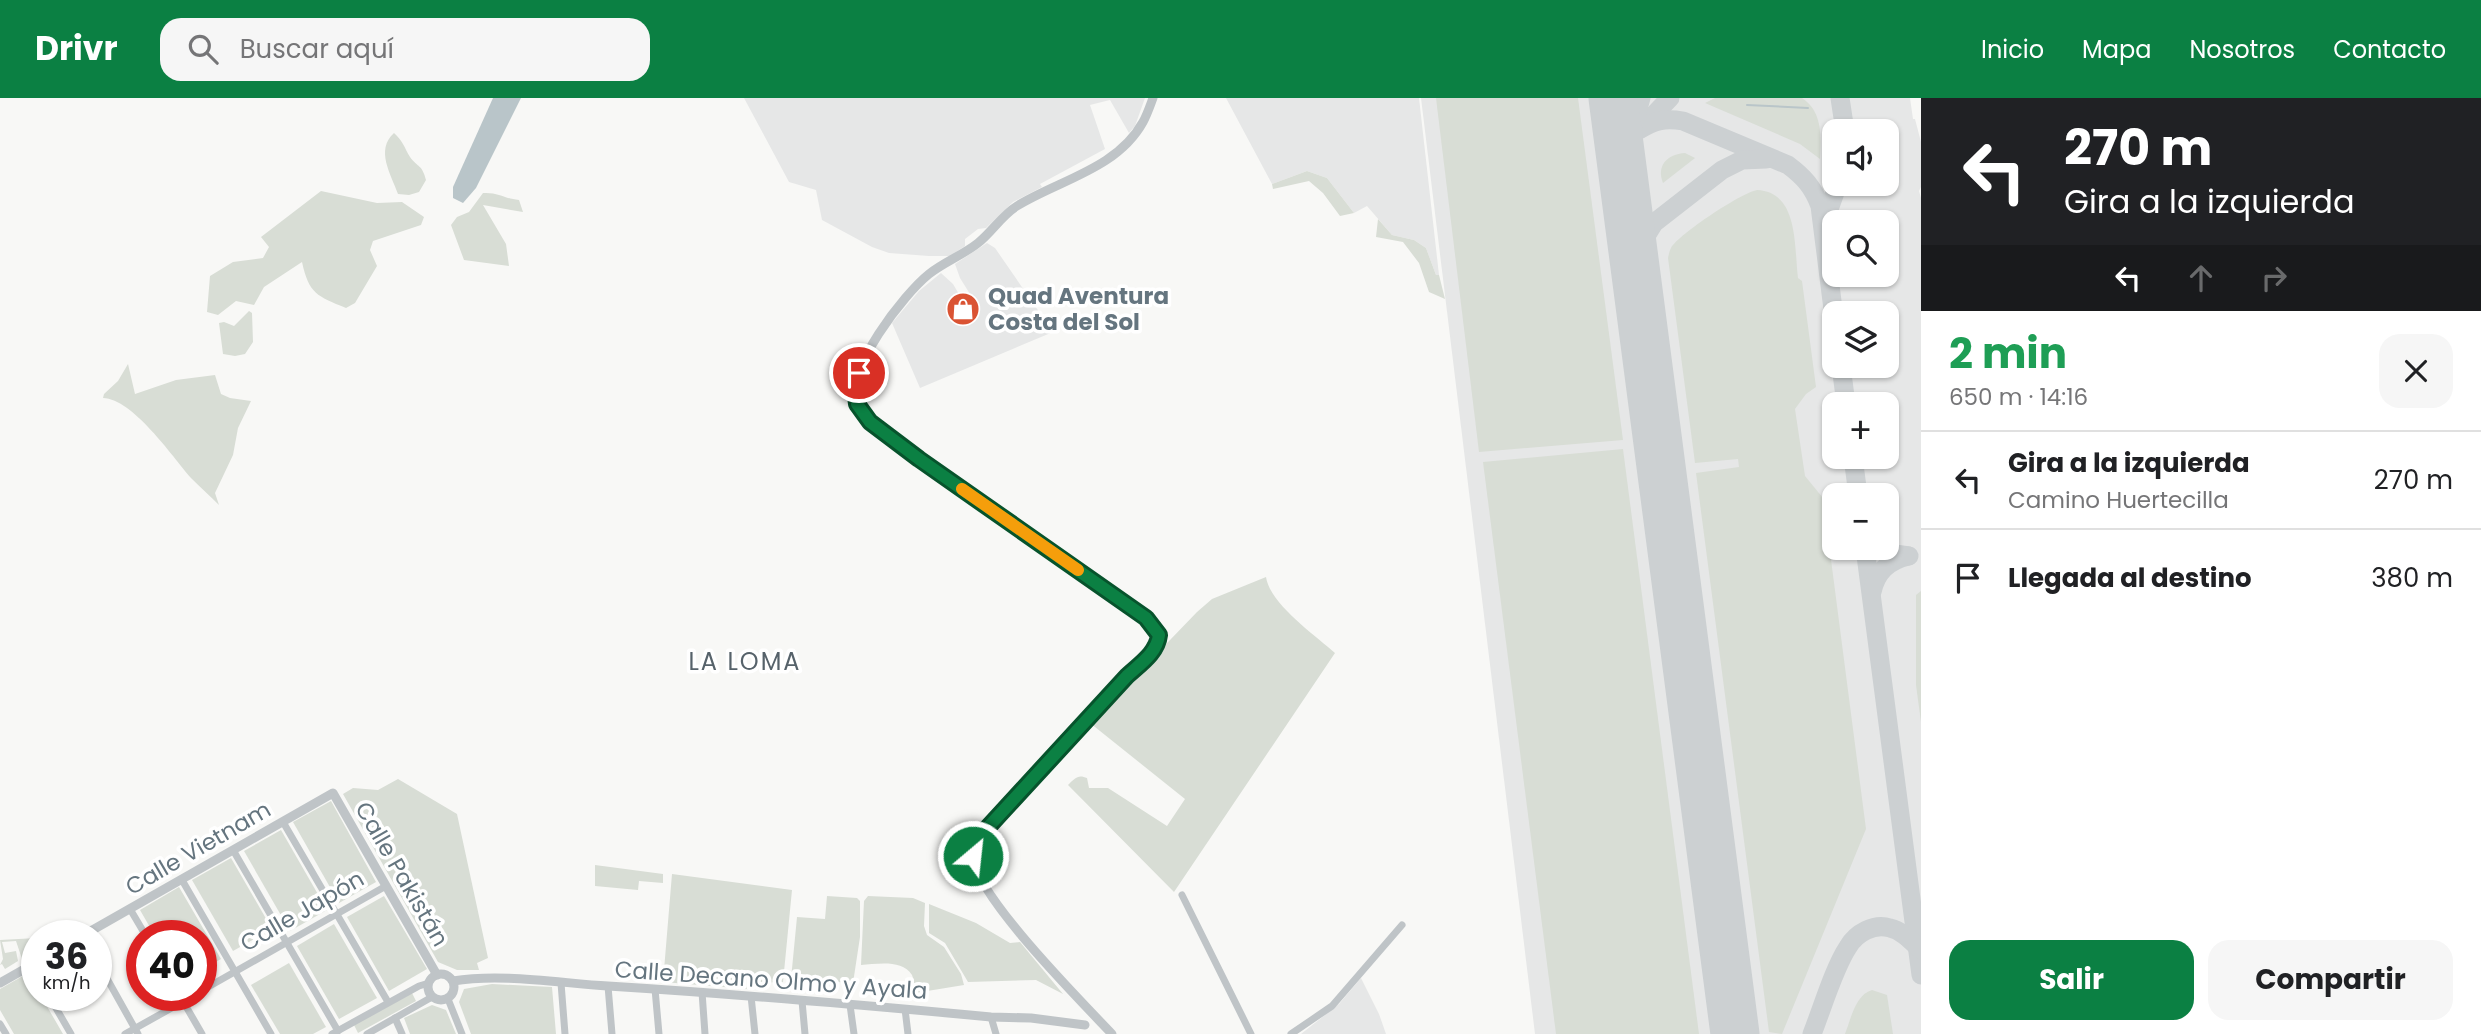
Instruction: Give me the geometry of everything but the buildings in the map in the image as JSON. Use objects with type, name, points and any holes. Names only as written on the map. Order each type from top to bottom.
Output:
[{"type":"street","points":[[1112,1034],[1023,937],[982,882],[973,856],[979,837],[1127,676],[1152,653],[1158,645],[1159,635],[1146,618],[870,422],[857,404],[855,388],[873,344],[892,313],[928,275],[979,242],[1015,207],[1094,168],[1121,149],[1142,124],[1153,98]]},
{"type":"street","name":"Calle Vietnam","points":[[111,920],[333,793]]},
{"type":"street","name":"Calle Pakistán","points":[[333,793],[437,975]]},
{"type":"street","points":[[283,822],[388,1002]]},
{"type":"street","points":[[233,850],[335,1032],[388,1002],[429,983],[437,975],[447,975],[453,982],[454,991],[448,999],[437,1000],[429,993],[429,983]]},
{"type":"street","points":[[181,880],[271,1034]]},
{"type":"street","name":"Calle Japón","points":[[217,982],[386,886]]},
{"type":"street","points":[[1182,895],[1251,1034]]},
{"type":"street","points":[[130,909],[137,920]]},
{"type":"street","points":[[1291,1034],[1332,1006],[1402,925]]},
{"type":"street","points":[[0,983],[21,973]]},
{"type":"street","name":"Calle Decano Olmo y Ayala","points":[[453,982],[468,979],[702,992],[991,1017],[1031,1018],[1086,1030]]},
{"type":"street","points":[[561,983],[565,1034]]},
{"type":"street","points":[[608,986],[612,1034]]},
{"type":"street","points":[[112,988],[136,1031]]},
{"type":"street","points":[[655,989],[659,1034]]},
{"type":"street","points":[[702,992],[705,1034]]},
{"type":"street","points":[[751,996],[755,1034]]},
{"type":"street","points":[[367,1034],[432,997]]},
{"type":"street","points":[[448,999],[462,1034]]},
{"type":"street","points":[[802,1000],[805,1034]]},
{"type":"street","points":[[850,1004],[854,1034]]},
{"type":"street","points":[[905,1009],[908,1034]]},
{"type":"street","points":[[58,1011],[71,1034]]},
{"type":"street","points":[[125,1034],[136,1031],[164,1011]]},
{"type":"street","points":[[189,1011],[202,1034]]},
{"type":"street","points":[[991,1017],[996,1034]]},
{"type":"street","points":[[1086,1030],[1096,1017]]},
{"type":"street","points":[[395,1018],[402,1034]]},
{"type":"street","points":[[0,1024],[6,1034]]},
{"type":"shaded area","points":[[493,98],[521,98],[476,188],[463,203],[453,198],[453,187]]},
{"type":"shaded area","points":[[744,98],[1145,98],[1135,126],[1129,133],[1110,100],[1090,105],[1105,149],[1040,184],[1042,187],[1013,202],[986,228],[978,229],[965,239],[965,246],[950,256],[929,256],[889,253],[872,247],[822,220],[816,190],[789,182]]},
{"type":"shaded area","points":[[1226,98],[1419,98],[1439,275],[1436,275],[1426,248],[1414,240],[1392,235],[1367,206],[1354,213],[1327,178],[1307,171],[1272,184]]},
{"type":"shaded area","points":[[1421,98],[1910,98],[1913,119],[1921,142],[1921,1034],[1535,1034]]},
{"type":"shaded area","points":[[1436,98],[1578,98],[1623,440],[1479,452]]},
{"type":"shaded area","points":[[1715,98],[1802,98],[1817,117],[1820,159],[1800,144],[1705,103]]},
{"type":"shaded area","points":[[394,133],[424,175],[426,180],[419,192],[398,194],[385,154],[388,140]]},
{"type":"shaded area","points":[[1685,153],[1695,158],[1663,183],[1662,166],[1668,158]]},
{"type":"shaded area","points":[[1307,171],[1327,178],[1354,213],[1340,216],[1323,193],[1309,181],[1273,189],[1272,184]]},
{"type":"shaded area","points":[[1757,190],[1771,193],[1781,200],[1792,223],[1816,387],[1806,394],[1795,409],[1805,476],[1822,497],[1822,560],[1831,560],[1866,829],[1782,1034],[1769,1032],[1696,473],[1739,467],[1738,459],[1695,463],[1668,258],[1676,242],[1698,224]]},
{"type":"shaded area","points":[[321,191],[377,203],[402,202],[424,217],[421,225],[373,241],[370,250],[377,266],[355,303],[346,308],[321,297],[311,287],[302,262],[264,287],[254,305],[236,301],[218,315],[207,312],[210,276],[233,262],[263,258],[269,247],[261,237]]},
{"type":"shaded area","points":[[483,193],[519,200],[523,212],[483,205],[506,244],[509,266],[464,260],[451,225],[457,217],[469,212]]},
{"type":"shaded area","points":[[1378,219],[1392,235],[1414,240],[1426,248],[1436,275],[1439,275],[1445,299],[1429,292],[1419,263],[1403,242],[1376,237]]},
{"type":"shaded area","points":[[987,243],[995,248],[1053,332],[920,388],[892,323],[919,291],[941,273],[953,284],[963,301],[970,294],[955,264]]},
{"type":"shaded area","points":[[249,311],[252,313],[253,342],[245,354],[223,354],[219,323],[234,326]]},
{"type":"shaded area","points":[[128,364],[135,394],[176,380],[215,375],[221,394],[251,401],[238,428],[233,455],[215,493],[219,505],[191,478],[139,418],[115,401],[103,398]]},
{"type":"shaded area","points":[[1623,449],[1699,1034],[1556,1034],[1483,462]]},
{"type":"shaded area","points":[[1266,577],[1269,587],[1284,608],[1335,653],[1174,892],[1068,785],[1077,777],[1087,778],[1089,788],[1108,788],[1167,826],[1185,799],[1090,723],[1212,599]]},
{"type":"shaded area","points":[[1921,591],[1921,722],[1916,685],[1916,595]]},
{"type":"shaded area","points":[[398,779],[457,814],[488,958],[477,963],[479,970],[457,970],[438,962],[343,794],[353,788],[378,790]]},
{"type":"shaded area","points":[[331,801],[376,882],[339,903],[293,822]]},
{"type":"shaded area","points":[[281,830],[327,910],[290,931],[244,851]]},
{"type":"shaded area","points":[[231,858],[272,929],[233,951],[192,880]]},
{"type":"shaded area","points":[[595,865],[663,874],[663,883],[639,881],[638,890],[595,886]]},
{"type":"shaded area","points":[[672,874],[792,890],[783,982],[752,983],[748,989],[663,982]]},
{"type":"shaded area","points":[[179,887],[198,920],[146,920],[140,910]]},
{"type":"shaded area","points":[[384,896],[427,969],[389,991],[347,917]]},
{"type":"shaded area","points":[[827,896],[857,898],[860,901],[860,937],[853,983],[791,979],[797,917],[825,919]]},
{"type":"shaded area","points":[[868,896],[913,898],[925,903],[924,926],[927,935],[944,947],[961,974],[964,985],[915,993],[912,975],[908,970],[889,964],[861,965],[864,901]]},
{"type":"shaded area","points":[[929,904],[976,923],[1010,943],[1020,942],[1063,994],[1036,980],[968,982],[945,943],[929,933]]},
{"type":"shaded area","points":[[334,924],[377,998],[339,1019],[297,946]]},
{"type":"shaded area","points":[[21,939],[21,956],[16,941],[2,942],[5,953],[16,951],[18,961],[5,969],[0,965],[3,959],[0,940]]},
{"type":"shaded area","points":[[289,963],[326,1027],[313,1034],[280,1034],[251,985]]},
{"type":"shaded area","points":[[21,977],[21,1011],[50,1011],[63,1034],[14,1034],[0,1010],[0,989]]},
{"type":"shaded area","points":[[1361,978],[1386,1034],[1301,1034],[1339,1004]]},
{"type":"shaded area","points":[[492,984],[552,987],[556,1034],[471,1034],[459,1002],[464,989]]},
{"type":"shaded area","points":[[1872,990],[1887,995],[1893,1034],[1845,1034],[1861,997]]},
{"type":"shaded area","points":[[412,993],[416,1001],[358,1033],[354,1025]]},
{"type":"shaded area","points":[[432,1005],[446,1010],[456,1034],[410,1034],[404,1018]]},
{"type":"waterway","points":[[1747,105],[1808,108]]},
{"type":"taxiway","points":[[1622,165],[1641,98]]},
{"type":"taxiway","points":[[1644,125],[1670,98]]},
{"type":"taxiway","points":[[1840,98],[1843,119]]},
{"type":"taxiway","points":[[1639,130],[1660,121],[1683,121],[1788,165],[1799,174],[1811,188],[1820,206],[1832,301]]},
{"type":"taxiway","points":[[1634,260],[1654,223],[1722,170],[1742,160],[1766,159]]},
{"type":"taxiway","points":[[1829,210],[1834,196]]},
{"type":"taxiway","points":[[1843,378],[1844,392]]},
{"type":"taxiway","points":[[1855,469],[1856,483]]},
{"type":"taxiway","points":[[1899,555],[1909,556]]},
{"type":"taxiway","points":[[1872,592],[1876,579],[1884,568],[1908,556]]},
{"type":"taxiway","points":[[1867,560],[1921,975]]},
{"type":"taxiway","points":[[1812,1034],[1838,966],[1851,942],[1861,934],[1878,927],[1895,929],[1921,950]]},
{"type":"runway","points":[[1613,98],[1735,1034]]},
{"type":"slow traffic","points":[[962,489],[1078,570]]},
{"type":"place","name":"Quad Aventura Costa del Sol","points":[[963,309]]},
{"type":"district","name":"LA LOMA","points":[[745,661]]},
{"type":"route","points":[[859,373],[855,388],[857,404],[870,422],[1146,618],[1159,635],[1158,645],[1152,653],[1127,676],[979,837],[973,856]]}]
